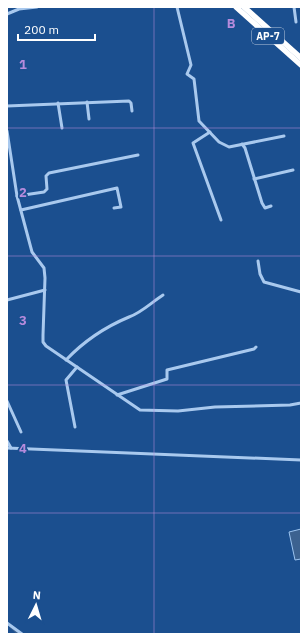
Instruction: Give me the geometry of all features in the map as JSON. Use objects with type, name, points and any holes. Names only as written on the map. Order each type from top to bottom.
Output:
[{"type":"highway","name":"AP-7","points":[[236,7],[301,65]]},
{"type":"highway","name":"AP-7","points":[[244,7],[301,58]]},
{"type":"street","points":[[7,14],[19,9],[37,7]]},
{"type":"street","points":[[177,7],[191,66],[187,74],[194,79],[199,121],[226,146],[284,136]]},
{"type":"street","points":[[294,7],[296,22]]},
{"type":"street","points":[[7,106],[129,101],[131,103],[132,111]]},
{"type":"street","points":[[87,102],[89,119]]},
{"type":"street","points":[[58,103],[62,128]]},
{"type":"street","points":[[7,131],[17,196],[32,252],[44,268],[44,342],[46,346],[140,410],[178,412],[215,407],[290,405],[301,403]]},
{"type":"street","points":[[210,132],[193,143],[222,220]]},
{"type":"street","points":[[240,144],[243,144],[245,148],[254,180],[265,208],[271,206]]},
{"type":"street","points":[[17,196],[44,192],[47,189],[46,176],[49,173],[138,155]]},
{"type":"street","points":[[254,180],[293,170]]},
{"type":"street","points":[[21,210],[117,188],[121,207],[114,208]]},
{"type":"street","points":[[258,261],[260,274],[264,282],[301,292]]},
{"type":"street","points":[[7,300],[45,290]]},
{"type":"street","points":[[66,360],[76,348],[119,320],[129,317],[163,295]]},
{"type":"street","points":[[117,395],[167,379],[167,370],[254,349],[256,347]]},
{"type":"street","points":[[75,427],[66,380],[77,367]]},
{"type":"street","points":[[7,401],[21,432]]},
{"type":"street","points":[[7,440],[9,448],[301,460]]},
{"type":"street","points":[[7,623],[22,634]]},
{"type":"water","points":[[301,529],[301,559],[295,560],[289,532]]},
{"type":"waterway","points":[[11,627],[19,634]]}]
